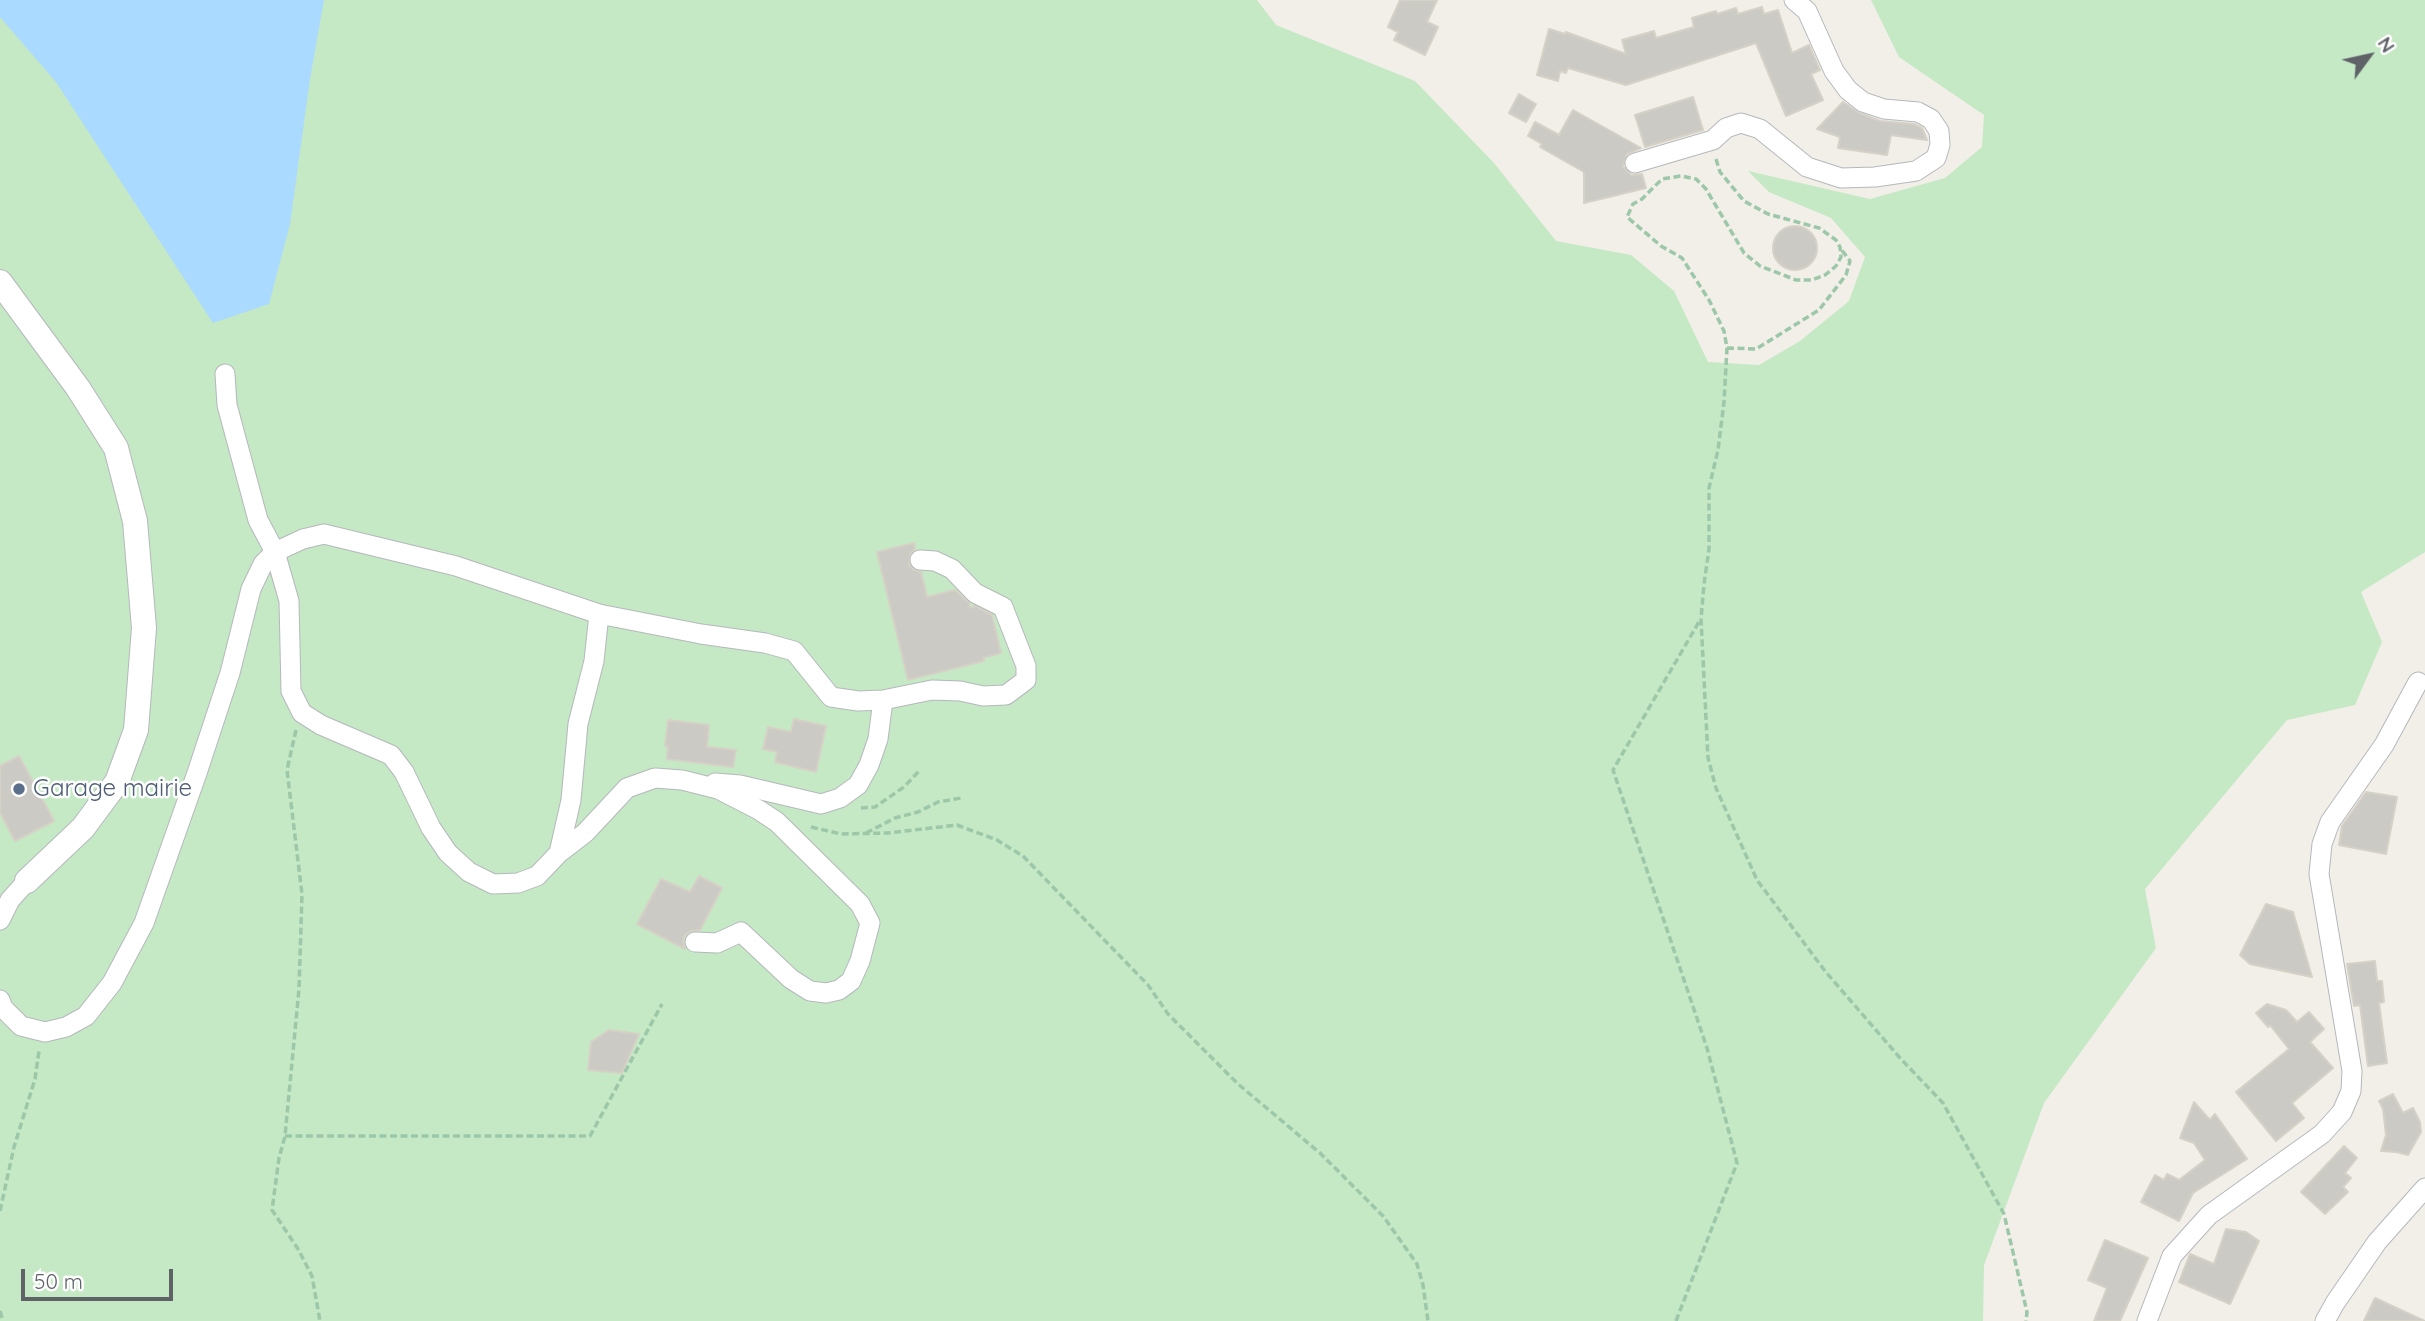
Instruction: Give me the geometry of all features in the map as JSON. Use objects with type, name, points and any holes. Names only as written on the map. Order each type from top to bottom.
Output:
[{"type":"street","points":[[1635,163],[1714,139],[1726,128],[1741,123],[1760,129],[1807,167],[1841,178],[1875,177],[1916,171],[1936,158],[1940,145],[1939,131],[1931,119],[1918,112],[1884,109],[1863,102],[1848,90],[1833,71],[1807,11],[1794,0]]},
{"type":"street","points":[[0,282],[78,388],[116,449],[135,521],[144,628],[136,730],[117,782],[83,828],[10,900],[0,920]]},
{"type":"street","points":[[225,374],[227,405],[258,520],[269,558],[289,601],[292,691],[302,713],[321,725],[391,755],[404,772],[431,828],[448,853],[469,873],[493,884],[518,883],[537,876],[559,853],[585,834],[627,788],[654,778],[740,785],[821,804],[840,798],[858,785],[869,765],[878,738],[883,700]]},
{"type":"street","points":[[0,1000],[3,1008],[22,1026],[45,1032],[66,1027],[86,1016],[112,983],[144,923],[230,673],[251,589],[269,558],[303,539],[324,534],[456,566],[599,614],[701,634],[765,643],[794,651],[831,697],[858,701],[883,700],[932,690],[960,691],[983,696],[1006,695],[1026,680],[1026,666],[1003,607],[975,593],[952,569],[935,561],[920,560]]},
{"type":"street","points":[[559,853],[571,800],[577,736],[594,661],[599,614]]},
{"type":"street","points":[[2147,1321],[2172,1256],[2209,1215],[2322,1134],[2342,1112],[2351,1091],[2352,1071],[2319,874],[2322,844],[2330,822],[2384,745],[2418,682]]},
{"type":"street","points":[[682,780],[718,789],[768,816],[814,857],[860,904],[870,923],[860,961],[851,981],[839,990],[825,993],[810,990],[791,979],[741,932],[717,943],[695,942]]},
{"type":"street","points":[[2325,1321],[2334,1303],[2377,1242],[2425,1188]]},
{"type":"path","points":[[1714,139],[1720,172],[1744,201],[1768,214],[1819,228],[1836,240],[1850,261],[1846,275],[1819,310],[1756,349],[1727,348]]},
{"type":"path","points":[[1840,247],[1841,257],[1836,266],[1825,275],[1812,280],[1796,280],[1760,266],[1744,253],[1716,203],[1696,179],[1681,176],[1662,179],[1633,204],[1628,217],[1661,246],[1682,258],[1709,300],[1724,331],[1727,348],[1718,450],[1709,488],[1709,549],[1701,619],[1708,758],[1716,788],[1757,880],[1825,971],[1943,1103],[2004,1214],[2027,1312],[2026,1321]]},
{"type":"path","points":[[1676,1321],[1737,1163],[1707,1048],[1613,770],[1701,619]]},
{"type":"path","points":[[302,713],[292,741],[287,770],[302,894],[299,989],[285,1136],[279,1158],[272,1210],[299,1249],[312,1276],[320,1321]]},
{"type":"path","points":[[864,834],[895,818],[961,798]]},
{"type":"path","points":[[807,826],[841,834],[864,834],[957,825],[997,840],[1023,856],[1148,985],[1168,1014],[1238,1084],[1320,1153],[1383,1216],[1417,1265],[1428,1321]]},
{"type":"path","points":[[285,1136],[590,1136],[662,1004]]},
{"type":"path","points":[[0,1211],[45,1032]]},
{"type":"path","points":[[0,1311],[4,1321]]},
{"type":"green space","points":[[0,0],[1257,0],[1276,25],[1415,81],[1494,163],[1556,241],[1631,255],[1674,291],[1708,362],[1759,365],[1800,341],[1849,301],[1865,257],[1831,218],[1769,192],[1748,171],[1870,199],[1945,178],[1982,147],[1984,115],[1899,57],[1871,0],[2425,0],[2425,552],[2361,592],[2382,642],[2355,705],[2287,720],[2145,889],[2156,948],[2044,1103],[1984,1265],[1983,1321],[0,1321]]},
{"type":"water","points":[[0,0],[324,0],[290,224],[269,304],[213,323],[56,82],[0,17]]},
{"type":"building","points":[[1400,0],[1437,0],[1427,22],[1438,27],[1425,55],[1394,40],[1398,32],[1388,27]]},
{"type":"building","points":[[1762,7],[1764,14],[1778,10],[1792,53],[1809,45],[1820,70],[1811,74],[1823,100],[1786,116],[1756,43],[1626,85],[1568,68],[1566,73],[1560,71],[1558,81],[1537,75],[1549,29],[1565,34],[1566,32],[1626,54],[1622,40],[1654,31],[1656,38],[1694,27],[1692,18],[1716,11],[1717,14],[1736,8],[1738,14]]},
{"type":"building","points":[[1519,94],[1536,104],[1526,122],[1509,113]]},
{"type":"building","points":[[1693,97],[1703,130],[1645,147],[1635,115]]},
{"type":"building","points":[[1843,102],[1859,113],[1880,121],[1914,124],[1922,128],[1927,140],[1891,135],[1887,155],[1838,148],[1840,137],[1817,129]]},
{"type":"building","points":[[1573,110],[1641,148],[1627,154],[1623,166],[1631,175],[1642,174],[1646,188],[1584,203],[1584,172],[1540,147],[1542,144],[1528,136],[1535,122],[1559,135]]},
{"type":"building","points":[[1795,226],[1804,227],[1811,232],[1816,239],[1816,257],[1811,264],[1804,269],[1795,270],[1786,269],[1779,264],[1774,257],[1773,248],[1774,239],[1779,232],[1786,227]]},
{"type":"building","points":[[914,543],[915,549],[910,554],[909,565],[921,572],[927,597],[955,590],[969,603],[970,608],[975,606],[992,615],[1001,653],[983,658],[984,661],[908,680],[877,552]]},
{"type":"building","points":[[794,719],[826,726],[816,772],[775,762],[777,752],[763,749],[768,727],[791,732]]},
{"type":"building","points":[[668,720],[709,725],[707,747],[736,750],[733,767],[667,759],[668,746],[665,746]]},
{"type":"building","name":"Garage mairie","points":[[19,756],[54,821],[15,841],[0,813],[0,766]]},
{"type":"building","points":[[2366,792],[2397,797],[2386,854],[2339,845],[2342,826]]},
{"type":"building","points":[[699,876],[722,888],[700,930],[690,931],[684,936],[685,949],[637,924],[661,879],[690,892]]},
{"type":"building","points":[[2266,904],[2293,912],[2312,977],[2250,964],[2240,955]]},
{"type":"building","points":[[2375,961],[2377,981],[2382,981],[2384,1002],[2379,1003],[2387,1063],[2368,1066],[2360,1005],[2354,1006],[2347,964]]},
{"type":"building","points":[[2267,1004],[2286,1010],[2297,1022],[2309,1012],[2324,1029],[2310,1042],[2333,1068],[2292,1103],[2304,1118],[2276,1141],[2236,1092],[2289,1049],[2270,1025],[2268,1027],[2256,1013]]},
{"type":"building","points":[[609,1030],[639,1034],[622,1073],[588,1070],[591,1042]]},
{"type":"building","points":[[2393,1094],[2403,1113],[2413,1108],[2420,1122],[2421,1132],[2408,1155],[2381,1151],[2386,1135],[2383,1109],[2379,1101]]},
{"type":"building","points":[[2194,1102],[2210,1120],[2215,1114],[2247,1159],[2193,1193],[2179,1221],[2141,1202],[2155,1175],[2164,1180],[2167,1174],[2179,1180],[2205,1160],[2194,1143],[2180,1138]]},
{"type":"building","points":[[2344,1146],[2357,1158],[2345,1173],[2351,1178],[2343,1187],[2348,1192],[2325,1214],[2301,1192]]},
{"type":"building","points":[[2226,1229],[2246,1232],[2259,1241],[2230,1304],[2179,1282],[2190,1254],[2214,1264]]},
{"type":"building","points":[[2105,1240],[2148,1258],[2120,1321],[2094,1321],[2107,1288],[2088,1280]]},
{"type":"building","points":[[2375,1298],[2425,1321],[2364,1321]]},
{"type":"place","name":"Garage mairie","points":[[19,789]]}]
